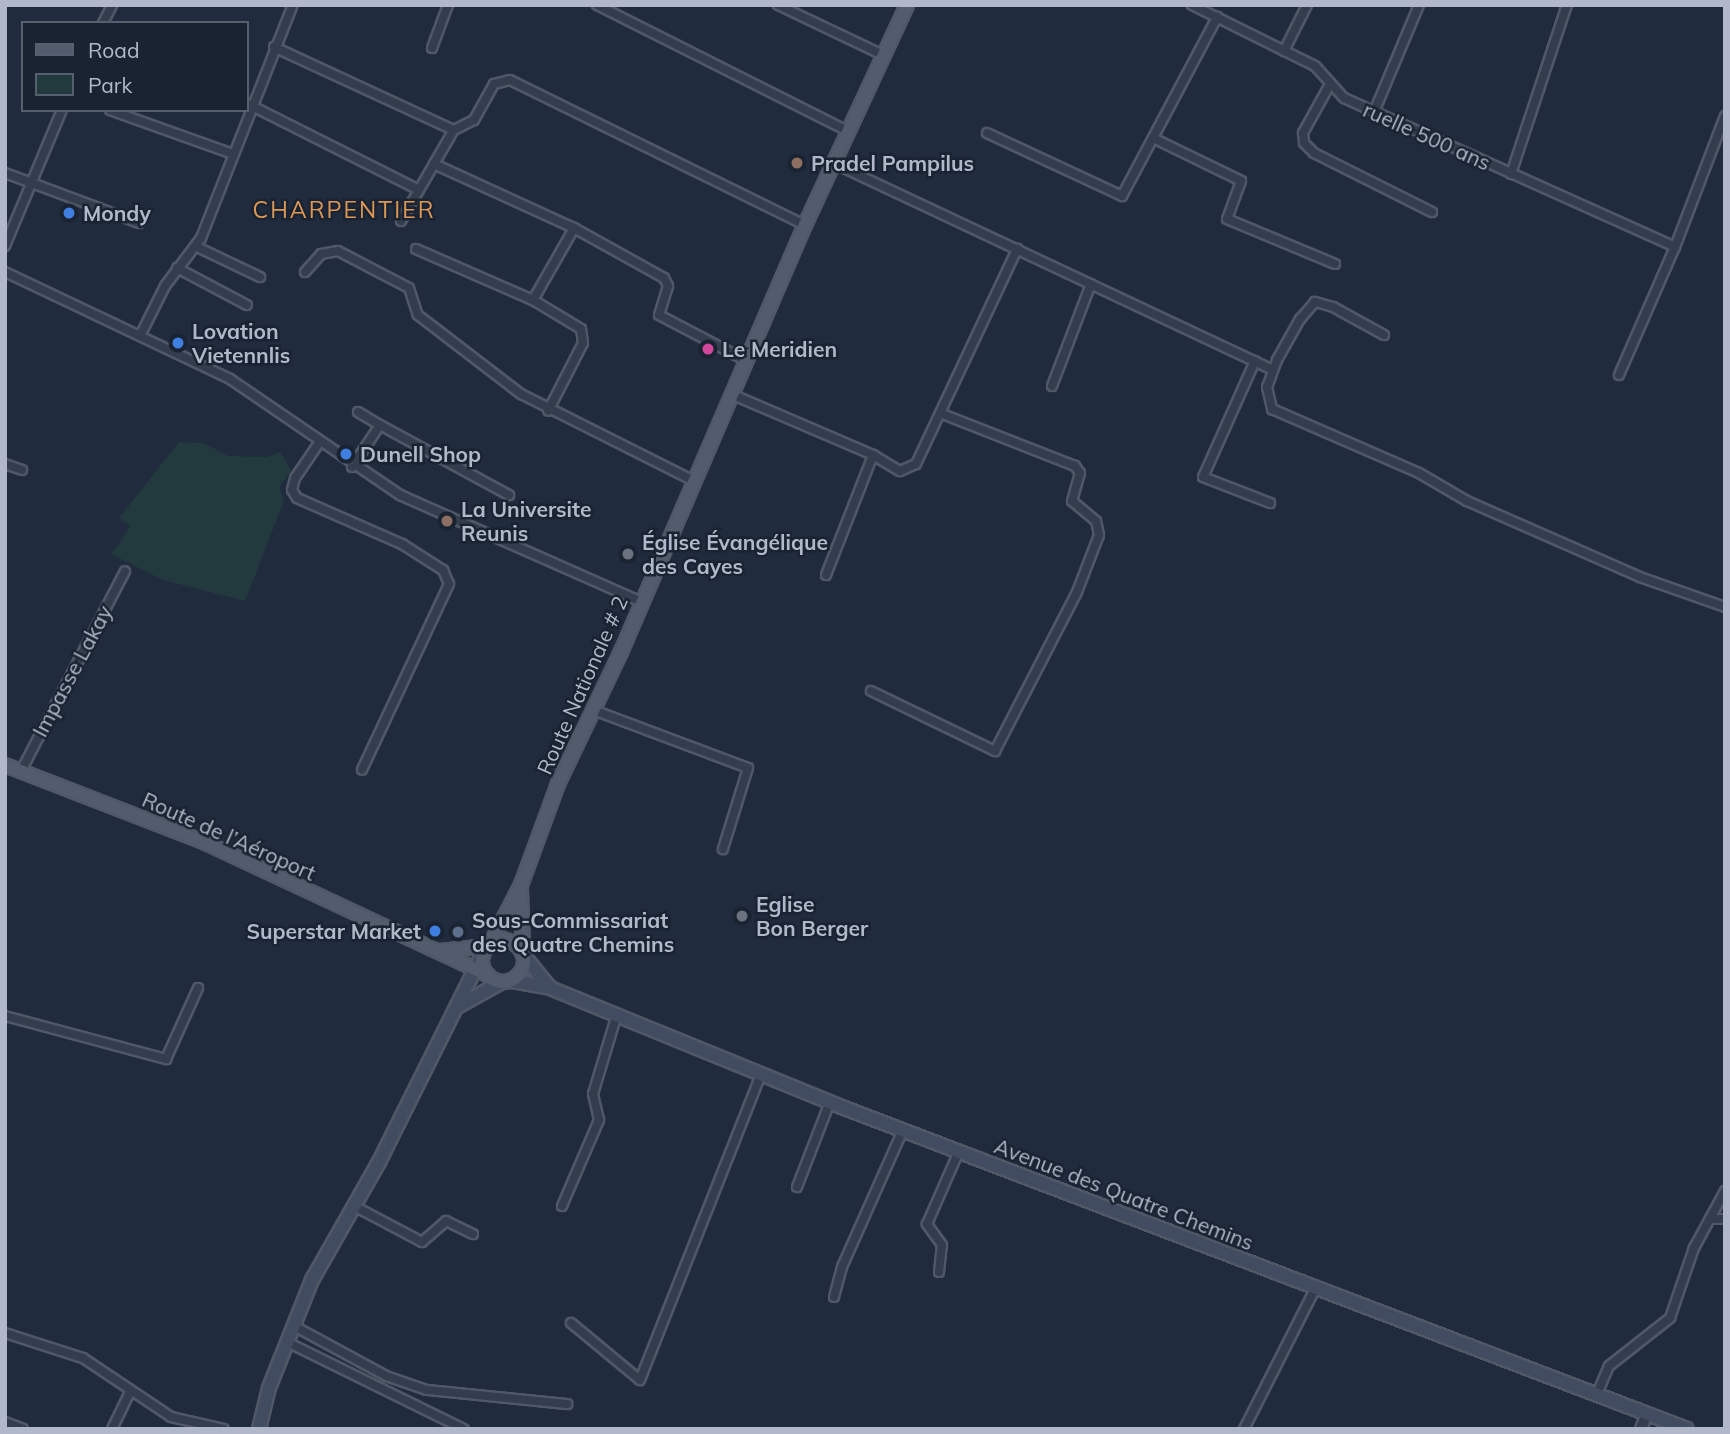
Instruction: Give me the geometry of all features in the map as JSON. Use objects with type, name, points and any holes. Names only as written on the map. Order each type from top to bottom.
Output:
[{"type":"main road","name":"Route Nationale # 2","points":[[488,947],[521,885],[558,784],[593,710],[805,225],[907,5]]},
{"type":"main road","name":"Route de l’Aéroport","points":[[5,765],[206,843],[488,975]]},
{"type":"main road","name":"Route Nationale # 2","points":[[521,885],[523,953]]},
{"type":"main road","points":[[259,1429],[287,1342],[312,1280],[354,1206],[474,969],[488,947],[506,940],[523,953],[523,970],[454,1009]]},
{"type":"main road","name":"Route de l’Aéroport","points":[[433,950],[461,952],[488,947]]},
{"type":"main road","points":[[488,947],[483,964],[488,975],[507,981]]},
{"type":"main road","name":"Avenue des Quatre Chemins","points":[[523,953],[550,988]]},
{"type":"main road","name":"Avenue des Quatre Chemins","points":[[507,981],[550,988],[830,1102],[1687,1429]]},
{"type":"street","points":[[104,21],[112,5]]},
{"type":"street","points":[[248,111],[293,5]]},
{"type":"street","points":[[432,48],[448,5]]},
{"type":"street","points":[[597,5],[848,131]]},
{"type":"street","points":[[778,5],[883,55]]},
{"type":"street","name":"ruelle 500 ans","points":[[1192,5],[1315,66],[1329,86],[1374,112],[1675,247]]},
{"type":"street","points":[[1284,51],[1307,5]]},
{"type":"street","points":[[1374,112],[1419,5]]},
{"type":"street","points":[[1511,174],[1567,5]]},
{"type":"street","points":[[986,133],[1122,196],[1217,18]]},
{"type":"street","points":[[274,47],[454,130]]},
{"type":"street","points":[[401,221],[454,130],[474,120],[494,84],[510,80],[805,225]]},
{"type":"street","points":[[1329,86],[1303,133],[1304,143],[1314,153],[1432,212]]},
{"type":"street","points":[[250,105],[419,190]]},
{"type":"street","points":[[5,246],[61,112]]},
{"type":"street","points":[[116,112],[233,154]]},
{"type":"street","points":[[141,334],[177,268],[197,247],[248,112]]},
{"type":"street","points":[[1619,375],[1675,247],[1725,116]]},
{"type":"street","points":[[1153,138],[1241,181],[1227,219],[1335,264]]},
{"type":"street","points":[[833,163],[1273,370]]},
{"type":"street","points":[[434,164],[573,228],[664,278],[668,286],[658,312],[663,318],[745,360]]},
{"type":"street","points":[[5,173],[139,223]]},
{"type":"street","points":[[533,300],[573,228]]},
{"type":"street","points":[[197,247],[260,277]]},
{"type":"street","points":[[416,249],[533,300],[577,325],[584,338],[548,411]]},
{"type":"street","points":[[731,394],[873,456],[900,471],[913,469],[1017,249]]},
{"type":"street","points":[[306,272],[321,254],[338,251],[409,288],[418,315],[548,411],[694,481]]},
{"type":"street","points":[[177,268],[247,305]]},
{"type":"street","points":[[5,272],[141,334],[258,396],[352,467],[412,501],[640,601]]},
{"type":"street","points":[[1052,386],[1091,284]]},
{"type":"street","points":[[1384,335],[1334,307],[1315,302],[1300,318],[1273,370],[1267,387],[1272,409],[1419,474],[1466,501],[1640,577],[1725,607]]},
{"type":"street","points":[[1255,361],[1203,477],[1270,503]]},
{"type":"street","points":[[358,412],[509,495]]},
{"type":"street","points":[[871,691],[995,751],[1077,592],[1099,535],[1096,521],[1072,501],[1079,478],[1075,466],[940,414]]},
{"type":"street","points":[[352,467],[380,425]]},
{"type":"street","points":[[319,443],[295,478],[292,490],[297,498],[414,551],[443,570],[449,584],[362,770]]},
{"type":"street","points":[[826,575],[873,456]]},
{"type":"street","points":[[5,464],[22,470]]},
{"type":"street","name":"Impasse Lakay","points":[[21,771],[125,571]]},
{"type":"street","points":[[593,710],[748,768],[723,849]]},
{"type":"street","points":[[5,1016],[166,1059],[198,988]]},
{"type":"street","points":[[562,1206],[599,1120],[593,1094],[617,1014]]},
{"type":"street","points":[[571,1323],[640,1380],[761,1074]]},
{"type":"street","points":[[797,1187],[830,1102]]},
{"type":"street","points":[[834,1297],[842,1267],[903,1130]]},
{"type":"street","points":[[939,1272],[942,1245],[927,1224],[959,1151]]},
{"type":"street","points":[[1597,1394],[1609,1366],[1670,1318],[1694,1248],[1725,1191]]},
{"type":"street","points":[[354,1206],[422,1242],[446,1221],[472,1234]]},
{"type":"street","points":[[1710,1219],[1725,1219]]},
{"type":"street","points":[[1244,1429],[1316,1287]]},
{"type":"street","points":[[294,1326],[386,1376],[427,1390],[567,1404]]},
{"type":"street","points":[[5,1333],[83,1358],[171,1417],[200,1426],[224,1429]]},
{"type":"street","points":[[287,1342],[464,1429]]},
{"type":"street","points":[[112,1429],[131,1390]]},
{"type":"street","points":[[1640,1429],[1647,1413]]},
{"type":"street","points":[[5,1422],[23,1429]]},
{"type":"green space","points":[[179,442],[204,443],[228,456],[267,457],[281,452],[291,471],[279,487],[284,501],[245,601],[163,580],[111,554],[131,526],[119,518]]},
{"type":"place","name":"Pradel Pampilus","points":[[797,163]]},
{"type":"place","name":"Mondy","points":[[69,213]]},
{"type":"place","name":"Lovation Vietennlis","points":[[178,343]]},
{"type":"place","name":"Le Meridien","points":[[708,349]]},
{"type":"place","name":"Dunell Shop","points":[[346,454]]},
{"type":"place","name":"La Universite Reunis","points":[[447,521]]},
{"type":"place","name":"Église Évangélique des Cayes","points":[[628,554]]},
{"type":"place","name":"Eglise Bon Berger","points":[[742,916]]},
{"type":"place","name":"Superstar Market","points":[[435,931]]},
{"type":"place","name":"Sous-Commissariat des Quatre Chemins","points":[[458,932]]},
{"type":"district","name":"CHARPENTIER","points":[[344,210]]}]
